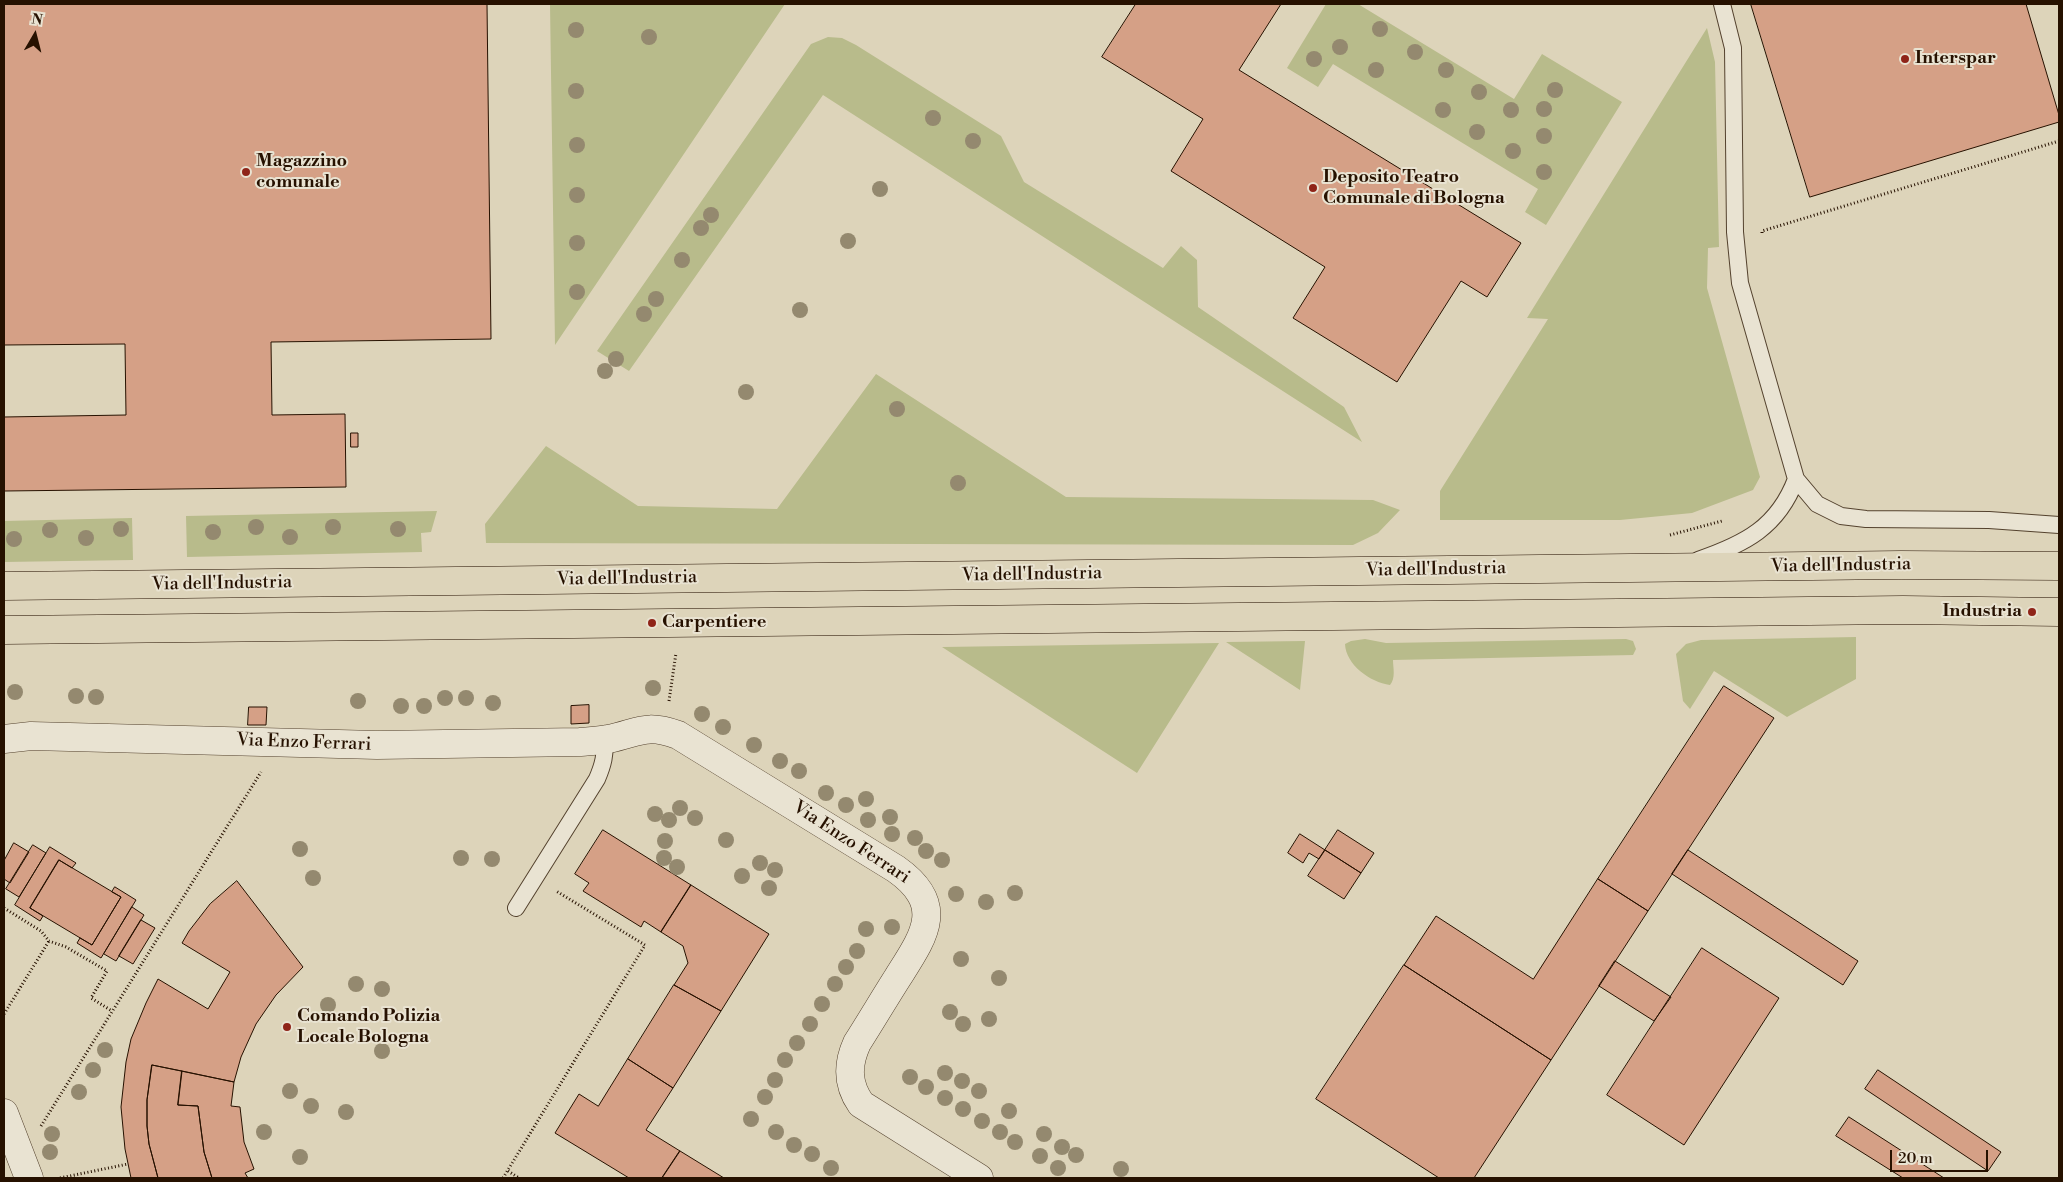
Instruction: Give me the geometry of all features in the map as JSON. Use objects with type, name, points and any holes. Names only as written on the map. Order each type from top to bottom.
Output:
[{"type":"main road","name":"Via dell'Industria","points":[[4,586],[1958,564],[2059,566]]},
{"type":"main road","points":[[4,630],[1912,610],[2059,612]]},
{"type":"street","name":"Via Enzo Ferrari","points":[[4,739],[30,736],[377,745],[580,742],[604,739],[639,729],[667,731],[678,735],[910,878],[919,891],[926,914],[922,940],[857,1043],[849,1066],[850,1080],[861,1104],[979,1178]]},
{"type":"street","points":[[4,1114],[29,1178]]},
{"type":"lane","points":[[1722,4],[1733,48],[1735,232],[1740,283],[1796,479],[1817,504],[1842,516],[1866,520],[1989,520],[2059,525]]},
{"type":"lane","points":[[1676,568],[1731,548],[1753,536],[1778,514],[1790,497],[1796,479]]},
{"type":"lane","points":[[516,908],[597,779],[603,767],[606,753],[604,739]]},
{"type":"path","points":[[1762,241],[1762,231],[2059,141]]},
{"type":"path","points":[[1667,536],[1725,520]]},
{"type":"path","points":[[668,710],[677,645]]},
{"type":"path","points":[[40,1126],[263,768]]},
{"type":"path","points":[[503,1178],[645,945],[555,891]]},
{"type":"path","points":[[4,908],[41,931],[49,941],[66,947],[107,971],[91,998],[112,1011]]},
{"type":"path","points":[[4,1014],[49,941]]},
{"type":"path","points":[[60,1178],[128,1164]]},
{"type":"path","points":[[508,1171],[519,1178]]},
{"type":"green space","points":[[550,4],[785,4],[555,345]]},
{"type":"green space","points":[[1326,4],[1358,4],[1514,99],[1542,54],[1622,102],[1546,225],[1525,212],[1538,189],[1333,64],[1318,87],[1287,68]]},
{"type":"green space","points":[[1707,28],[1715,62],[1719,247],[1708,248],[1707,288],[1760,477],[1753,490],[1692,513],[1620,520],[1440,520],[1440,491],[1548,319],[1527,318]]},
{"type":"green space","points":[[828,37],[842,38],[856,45],[1001,136],[1024,182],[1163,268],[1181,246],[1197,260],[1198,307],[1344,407],[1362,442],[823,95],[629,371],[597,351],[811,44]]},
{"type":"green space","points":[[876,374],[1066,497],[1373,500],[1400,510],[1378,533],[1353,545],[486,543],[485,524],[546,446],[638,506],[777,509]]},
{"type":"green space","points":[[437,511],[431,532],[421,533],[422,552],[187,557],[186,516]]},
{"type":"green space","points":[[132,518],[133,560],[4,562],[4,521]]},
{"type":"green space","points":[[1856,637],[1856,679],[1787,717],[1714,671],[1690,709],[1683,701],[1676,654],[1686,644],[1701,640]]},
{"type":"green space","points":[[1365,639],[1386,643],[1626,639],[1633,641],[1636,649],[1633,655],[1393,660],[1394,676],[1390,685],[1375,680],[1360,671],[1346,652],[1345,644]]},
{"type":"green space","points":[[1305,641],[1300,690],[1226,642]]},
{"type":"green space","points":[[1219,643],[1137,773],[942,647]]},
{"type":"building","name":"Magazzino comunale","points":[[4,4],[487,4],[491,339],[271,342],[272,415],[345,414],[346,487],[4,491],[4,417],[126,415],[125,344],[4,345]]},
{"type":"building","name":"Deposito Teatro Comunale di Bologna","points":[[1136,4],[1281,4],[1239,70],[1521,243],[1487,297],[1461,281],[1397,382],[1293,318],[1325,267],[1171,171],[1203,119],[1102,57]]},
{"type":"building","name":"Interspar","points":[[1751,4],[2026,4],[2059,115],[2059,122],[1810,197]]},
{"type":"building","points":[[351,433],[358,433],[358,447],[351,447]]},
{"type":"building","points":[[1724,686],[1774,718],[1648,911],[1598,879]]},
{"type":"building","points":[[589,705],[589,723],[571,724],[571,706]]},
{"type":"building","points":[[249,707],[267,707],[266,725],[248,725]]},
{"type":"building","points":[[603,830],[691,885],[661,932],[644,921],[641,927],[583,891],[589,883],[575,874]]},
{"type":"building","points":[[1338,830],[1374,853],[1361,873],[1325,850]]},
{"type":"building","points":[[1300,834],[1325,850],[1319,859],[1309,853],[1303,863],[1288,853]]},
{"type":"building","points":[[14,843],[29,852],[10,883],[4,879],[4,861]]},
{"type":"building","points":[[33,845],[46,853],[19,897],[6,889]]},
{"type":"building","points":[[50,847],[76,863],[72,868],[59,860],[30,908],[43,916],[40,921],[15,905]]},
{"type":"building","points":[[1325,850],[1361,873],[1344,899],[1308,876]]},
{"type":"building","points":[[1688,850],[1858,961],[1843,985],[1672,874]]},
{"type":"building","points":[[59,860],[121,897],[92,945],[30,908]]},
{"type":"building","points":[[1598,879],[1648,911],[1551,1060],[1404,965],[1436,916],[1533,979]]},
{"type":"building","points":[[237,881],[303,967],[276,995],[256,1024],[241,1057],[234,1082],[152,1065],[147,1100],[147,1126],[149,1144],[158,1178],[131,1178],[125,1149],[121,1107],[126,1062],[131,1039],[158,979],[208,1009],[230,972],[182,943],[210,904]]},
{"type":"building","points":[[691,885],[769,934],[721,1011],[674,985],[688,963],[683,946],[661,932]]},
{"type":"building","points":[[115,887],[136,900],[101,958],[77,943],[80,938],[92,945],[121,897],[112,892]]},
{"type":"building","points":[[132,907],[144,915],[116,961],[104,954]]},
{"type":"building","points":[[141,920],[155,928],[133,964],[119,956]]},
{"type":"building","points":[[1702,948],[1779,998],[1684,1145],[1607,1095]]},
{"type":"building","points":[[1615,961],[1671,997],[1654,1021],[1599,986]]},
{"type":"building","points":[[1404,965],[1551,1060],[1474,1178],[1439,1178],[1316,1099]]},
{"type":"building","points":[[674,985],[721,1011],[673,1088],[628,1059]]},
{"type":"building","points":[[628,1059],[673,1088],[646,1130],[680,1151],[662,1178],[629,1178],[555,1133],[579,1094],[598,1106]]},
{"type":"building","points":[[152,1065],[182,1071],[178,1105],[198,1106],[204,1152],[212,1178],[158,1178],[149,1144],[147,1126],[147,1100]]},
{"type":"building","points":[[1878,1070],[2001,1152],[1988,1171],[1865,1089]]},
{"type":"building","points":[[182,1071],[234,1082],[231,1106],[240,1107],[244,1142],[254,1169],[245,1173],[248,1178],[212,1178],[204,1152],[198,1106],[178,1105]]},
{"type":"building","points":[[1849,1117],[1944,1178],[1903,1178],[1836,1136]]},
{"type":"building","points":[[680,1151],[724,1178],[662,1178]]},
{"type":"place","name":"Interspar","points":[[1905,59]]},
{"type":"place","name":"Magazzino comunale","points":[[246,172]]},
{"type":"place","name":"Deposito Teatro Comunale di Bologna","points":[[1313,188]]},
{"type":"place","name":"Industria","points":[[2032,612]]},
{"type":"place","name":"Carpentiere","points":[[652,623]]},
{"type":"place","name":"Comando Polizia Locale Bologna","points":[[287,1027]]}]
